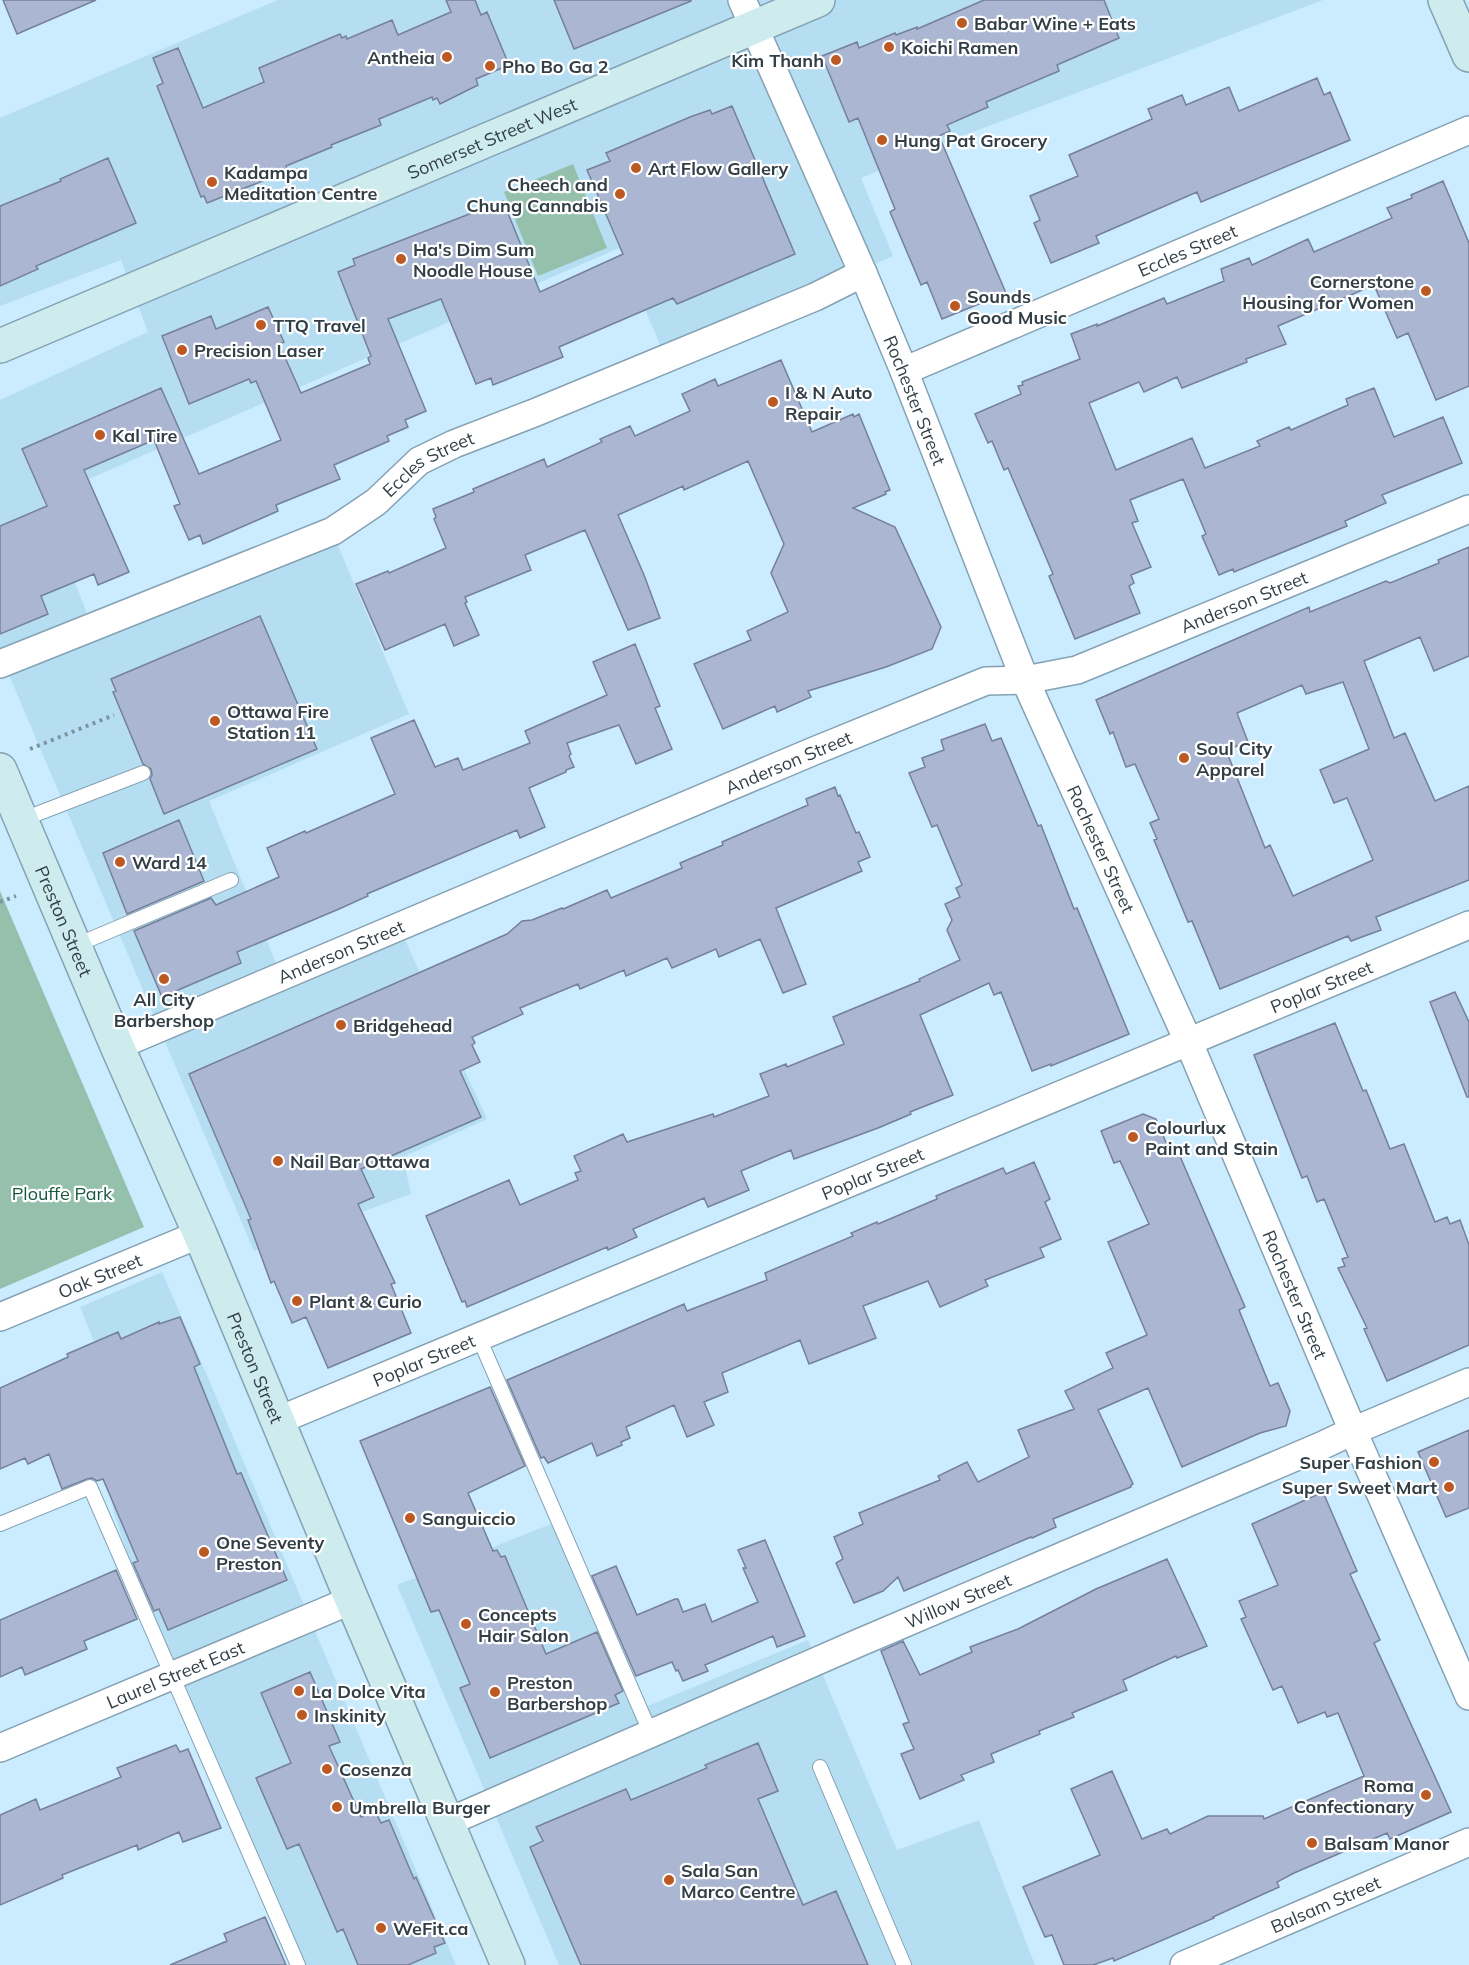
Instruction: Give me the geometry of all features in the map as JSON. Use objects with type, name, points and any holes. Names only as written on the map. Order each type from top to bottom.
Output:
[{"type":"main road","name":"Somerset Street West","points":[[0,346],[748,14],[818,0]]},
{"type":"main road","points":[[1445,0],[1469,55]]},
{"type":"main road","name":"Preston Street","points":[[0,770],[117,1046],[200,1234],[352,1600],[508,1965]]},
{"type":"street","name":"Rochester Street","points":[[748,14],[904,371],[1025,680],[1189,1043],[1353,1431],[1469,1696]]},
{"type":"street","name":"Eccles Street","points":[[904,371],[1469,130]]},
{"type":"street","name":"Eccles Street","points":[[0,664],[333,531],[376,502],[419,461],[454,444],[815,297],[863,273]]},
{"type":"street","name":"Anderson Street","points":[[117,1046],[814,751],[986,681],[1025,680],[1077,670],[1469,509]]},
{"type":"street","name":"Poplar Street","points":[[277,1421],[1469,925]]},
{"type":"street","name":"Oak Street","points":[[0,1317],[200,1234]]},
{"type":"street","name":"Willow Street","points":[[448,1822],[1469,1382]]},
{"type":"street","name":"Laurel Street East","points":[[0,1748],[352,1600]]},
{"type":"street","name":"Balsam Street","points":[[1184,1965],[1469,1842]]},
{"type":"lane","points":[[21,820],[143,773]]},
{"type":"lane","points":[[75,945],[231,880]]},
{"type":"lane","points":[[479,1338],[651,1734]]},
{"type":"lane","points":[[0,1524],[90,1487],[297,1965]]},
{"type":"lane","points":[[820,1767],[904,1965]]},
{"type":"path","points":[[30,749],[114,715]]},
{"type":"shaded area","points":[[278,0],[1323,0],[954,139],[861,178],[893,256],[664,354],[619,248],[43,499],[91,624],[331,529],[409,714],[209,801],[287,990],[405,940],[487,1119],[403,1157],[411,1194],[254,1251],[0,654],[0,400],[148,332],[121,260],[0,306],[0,118]]},
{"type":"shaded area","points":[[162,1272],[456,1965],[291,1965],[172,1689],[114,1513],[102,1445],[129,1428],[80,1307]]},
{"type":"shaded area","points":[[551,1524],[638,1710],[808,1640],[897,1850],[979,1820],[1035,1965],[559,1965],[397,1585]]},
{"type":"green space","points":[[573,164],[607,248],[538,276],[504,192]]},
{"type":"green space","name":"Plouffe Park","points":[[0,891],[144,1227],[0,1289]]},
{"type":"building","points":[[3,0],[96,0],[17,34]]},
{"type":"building","points":[[446,0],[475,0],[481,15],[487,12],[509,65],[476,79],[478,85],[440,104],[437,98],[433,100],[432,97],[379,119],[381,125],[286,166],[288,171],[207,203],[204,196],[201,197],[157,86],[163,83],[153,58],[178,48],[203,108],[264,82],[259,68],[340,34],[342,38],[346,36],[347,39],[392,20],[398,35],[451,12]]},
{"type":"building","points":[[554,0],[691,0],[691,1],[574,49]]},
{"type":"building","points":[[984,0],[1104,0],[1119,38],[1057,65],[1059,71],[986,102],[988,107],[947,125],[950,131],[939,136],[1006,293],[942,319],[927,282],[921,285],[890,212],[895,209],[858,118],[849,122],[822,56],[857,42],[859,48],[895,33],[896,35],[917,27],[917,29]]},
{"type":"building","points":[[1317,78],[1324,95],[1330,92],[1350,140],[1201,202],[1197,192],[1096,236],[1099,243],[1051,263],[1034,223],[1040,220],[1030,196],[1078,176],[1069,155],[1152,119],[1148,109],[1182,95],[1186,105],[1229,87],[1239,111]]},
{"type":"building","points":[[732,106],[795,254],[677,304],[673,298],[559,347],[563,357],[493,385],[491,378],[476,384],[441,299],[388,319],[426,411],[405,420],[408,427],[387,436],[389,441],[334,465],[340,479],[276,505],[278,511],[203,544],[200,535],[189,540],[174,506],[180,504],[154,440],[84,470],[129,572],[98,585],[94,574],[41,596],[48,614],[0,634],[0,526],[47,506],[22,449],[161,388],[199,474],[281,440],[256,381],[251,383],[249,379],[189,404],[162,336],[211,316],[216,329],[268,307],[284,342],[279,344],[301,393],[370,364],[368,358],[371,356],[338,272],[355,265],[353,259],[503,201],[540,292],[623,254],[587,170],[610,161],[606,153],[690,117],[710,110],[712,114]]},
{"type":"building","points":[[108,158],[136,223],[36,266],[38,269],[0,286],[0,206],[61,181],[60,179]]},
{"type":"building","points":[[1443,181],[1469,243],[1469,386],[1436,400],[1408,333],[1397,338],[1374,285],[1278,326],[1286,344],[1246,359],[1247,362],[1182,388],[1177,377],[1144,392],[1139,382],[1089,403],[1116,470],[1192,438],[1205,468],[1260,446],[1257,441],[1289,427],[1291,430],[1348,405],[1346,399],[1374,388],[1394,437],[1443,417],[1462,463],[1382,495],[1386,503],[1345,521],[1347,526],[1234,572],[1233,569],[1219,575],[1202,536],[1206,534],[1183,479],[1130,500],[1138,521],[1132,523],[1151,567],[1131,575],[1134,583],[1129,586],[1140,613],[1075,639],[1049,576],[1053,574],[1008,468],[1004,470],[992,441],[988,443],[975,414],[1021,394],[1018,386],[1023,385],[1022,382],[1080,359],[1071,334],[1097,324],[1097,326],[1164,298],[1167,304],[1224,281],[1221,269],[1249,258],[1252,265],[1308,239],[1314,252],[1392,218],[1387,208],[1412,198],[1411,195]]},
{"type":"building","points":[[781,360],[812,432],[853,414],[854,417],[859,414],[890,490],[885,492],[886,494],[853,508],[895,527],[941,627],[932,649],[886,667],[808,691],[811,697],[777,712],[775,706],[723,729],[694,664],[751,640],[747,631],[788,612],[771,573],[784,544],[748,461],[684,490],[683,486],[618,515],[660,618],[628,630],[585,530],[525,555],[531,570],[465,597],[467,602],[465,603],[479,635],[454,646],[445,624],[385,650],[356,584],[388,571],[389,573],[446,548],[434,519],[436,517],[433,509],[474,492],[473,489],[544,459],[547,467],[602,442],[600,439],[630,426],[635,436],[690,411],[682,394],[715,379],[718,386]]},
{"type":"building","points":[[1469,547],[1469,656],[1434,671],[1420,637],[1364,661],[1394,738],[1405,733],[1435,801],[1469,786],[1469,880],[1376,917],[1381,930],[1351,941],[1348,936],[1220,989],[1192,921],[1188,922],[1154,840],[1157,839],[1150,823],[1159,819],[1135,764],[1126,767],[1113,732],[1110,734],[1096,700],[1309,607],[1310,612],[1386,581],[1390,583],[1439,563],[1438,560]],"holes":[[[1343,682],[1369,749],[1320,770],[1334,803],[1347,798],[1373,860],[1293,896],[1270,845],[1265,848],[1226,750],[1248,742],[1237,713],[1302,685],[1306,694]]]},
{"type":"building","name":"Ottawa Fire Station 11","points":[[260,616],[317,749],[164,814],[150,779],[151,769],[143,764],[113,692],[116,691],[111,679]]},
{"type":"building","points":[[635,644],[660,706],[655,708],[672,749],[636,764],[619,725],[567,743],[574,767],[529,788],[545,827],[520,838],[517,830],[367,894],[368,896],[339,909],[237,952],[241,963],[162,997],[134,931],[211,898],[216,905],[279,877],[267,848],[395,794],[371,738],[414,720],[435,767],[458,758],[463,770],[530,743],[525,731],[607,695],[593,662]]},
{"type":"building","points":[[985,724],[992,741],[1001,738],[1038,826],[1041,825],[1074,909],[1077,908],[1129,1034],[1051,1066],[1051,1064],[1032,1071],[1001,992],[994,995],[989,983],[920,1015],[953,1095],[878,1128],[794,1159],[791,1150],[741,1171],[749,1190],[708,1207],[704,1198],[633,1229],[637,1237],[608,1250],[607,1247],[467,1307],[465,1301],[462,1302],[426,1216],[509,1180],[520,1205],[578,1180],[575,1173],[581,1171],[574,1156],[623,1134],[627,1142],[713,1114],[714,1117],[769,1096],[760,1074],[786,1064],[787,1067],[844,1044],[833,1017],[920,981],[919,979],[960,960],[947,930],[952,920],[945,904],[960,897],[956,888],[962,885],[937,825],[932,827],[909,773],[925,767],[922,758],[944,750],[941,740]]},
{"type":"building","points":[[835,787],[870,857],[858,862],[862,871],[776,908],[806,984],[783,993],[760,939],[719,957],[716,949],[672,968],[667,958],[626,976],[624,970],[580,989],[578,984],[520,1008],[523,1014],[472,1037],[475,1043],[472,1045],[480,1062],[460,1071],[481,1117],[361,1169],[374,1197],[358,1204],[395,1283],[391,1284],[411,1333],[328,1368],[306,1317],[292,1323],[274,1281],[271,1283],[248,1220],[251,1219],[189,1074],[507,934],[522,921],[532,920],[563,909],[607,890],[611,898],[682,868],[680,863],[808,805],[806,799]]},
{"type":"building","points":[[179,820],[204,881],[127,914],[103,853]]},
{"type":"building","points":[[1455,992],[1469,1022],[1469,1097],[1467,1097],[1430,1002]]},
{"type":"building","points":[[1335,1023],[1390,1149],[1404,1144],[1435,1222],[1447,1217],[1450,1224],[1460,1220],[1469,1245],[1469,1345],[1387,1381],[1364,1329],[1367,1328],[1338,1268],[1345,1266],[1342,1259],[1348,1257],[1324,1199],[1317,1202],[1307,1176],[1302,1178],[1254,1055]]},
{"type":"building","points":[[1143,1114],[1156,1119],[1168,1147],[1170,1146],[1171,1149],[1176,1147],[1245,1307],[1239,1310],[1270,1386],[1278,1383],[1290,1411],[1286,1426],[1260,1433],[1182,1467],[1148,1388],[1098,1410],[1133,1484],[1131,1487],[1053,1519],[1056,1527],[1032,1538],[904,1591],[898,1577],[883,1591],[854,1603],[836,1563],[843,1559],[834,1537],[863,1524],[859,1513],[940,1480],[938,1476],[967,1462],[978,1482],[1029,1457],[1018,1430],[1074,1409],[1065,1391],[1113,1368],[1106,1353],[1147,1335],[1108,1242],[1149,1224],[1120,1161],[1114,1163],[1101,1131]]},
{"type":"building","points":[[1034,1162],[1050,1199],[1045,1202],[1061,1239],[1040,1248],[1044,1257],[985,1280],[988,1286],[940,1307],[928,1281],[863,1306],[876,1338],[809,1364],[800,1340],[722,1373],[728,1392],[704,1402],[714,1425],[687,1437],[674,1405],[626,1427],[630,1438],[621,1442],[622,1445],[597,1456],[592,1443],[548,1463],[544,1457],[541,1458],[507,1380],[684,1304],[687,1311],[767,1280],[765,1273],[853,1236],[851,1233],[937,1199],[936,1196],[1003,1168],[1006,1174]]},
{"type":"building","points":[[180,1317],[200,1364],[194,1367],[237,1474],[241,1473],[287,1580],[168,1630],[159,1609],[154,1611],[133,1563],[138,1561],[103,1479],[97,1481],[92,1478],[87,1479],[62,1489],[49,1454],[28,1464],[25,1458],[0,1469],[0,1388],[68,1357],[67,1354],[118,1332],[121,1339],[159,1322],[159,1324]]},
{"type":"building","points":[[490,1387],[525,1466],[468,1493],[493,1551],[497,1550],[501,1557],[505,1556],[546,1654],[597,1632],[623,1691],[615,1695],[619,1703],[490,1758],[460,1688],[470,1684],[439,1610],[431,1612],[360,1441]]},
{"type":"building","points":[[1469,1430],[1469,1508],[1446,1517],[1418,1452]]},
{"type":"building","points":[[1323,1492],[1357,1571],[1350,1574],[1380,1640],[1374,1643],[1451,1812],[1390,1839],[1387,1833],[1294,1873],[1277,1882],[1279,1887],[1114,1961],[1113,1958],[1093,1965],[1064,1965],[1052,1935],[1045,1937],[1023,1887],[1100,1855],[1071,1789],[1112,1771],[1142,1839],[1167,1829],[1170,1834],[1208,1816],[1263,1816],[1264,1819],[1364,1776],[1338,1713],[1327,1717],[1325,1712],[1298,1723],[1282,1686],[1273,1690],[1241,1619],[1246,1617],[1239,1601],[1278,1585],[1252,1524]]},
{"type":"building","points":[[765,1540],[805,1636],[777,1647],[773,1636],[705,1665],[708,1671],[683,1681],[672,1662],[636,1676],[592,1576],[616,1566],[637,1615],[678,1599],[683,1612],[705,1604],[712,1622],[758,1602],[738,1550]]},
{"type":"building","points":[[1167,1559],[1207,1646],[1177,1658],[1176,1656],[1123,1680],[1127,1690],[1072,1713],[1074,1717],[1039,1731],[1040,1734],[991,1754],[994,1762],[961,1775],[964,1780],[920,1799],[901,1754],[914,1749],[903,1724],[909,1722],[881,1651],[903,1641],[920,1675],[972,1652],[970,1647],[1018,1629],[1096,1589]]},
{"type":"building","points":[[116,1570],[137,1619],[84,1641],[87,1649],[25,1675],[22,1667],[0,1677],[0,1620]]},
{"type":"building","points":[[310,1672],[340,1742],[329,1746],[361,1817],[375,1811],[381,1823],[389,1820],[445,1943],[434,1947],[436,1953],[408,1965],[358,1965],[343,1929],[337,1932],[299,1844],[287,1849],[256,1778],[291,1763],[261,1693]]},
{"type":"building","name":"Sala San Marco Centre","points":[[758,1743],[778,1791],[758,1799],[803,1905],[836,1891],[868,1965],[581,1965],[530,1847],[543,1841],[536,1827],[626,1789],[631,1800],[707,1768],[705,1765]]},
{"type":"building","points":[[176,1745],[180,1752],[188,1749],[221,1828],[183,1842],[179,1832],[138,1850],[137,1845],[62,1875],[63,1878],[0,1905],[0,1815],[36,1799],[40,1810],[121,1777],[117,1768]]},
{"type":"building","points":[[265,1917],[286,1965],[170,1965],[227,1941],[224,1934]]},
{"type":"place","name":"Babar Wine + Eats","points":[[962,23]]},
{"type":"place","name":"Koichi Ramen","points":[[889,47]]},
{"type":"place","name":"Antheia","points":[[447,57]]},
{"type":"place","name":"Kim Thanh","points":[[836,60]]},
{"type":"place","name":"Pho Bo Ga 2","points":[[490,66]]},
{"type":"place","name":"Hung Pat Grocery","points":[[882,140]]},
{"type":"place","name":"Art Flow Gallery","points":[[636,168]]},
{"type":"place","name":"Kadampa Meditation Centre","points":[[212,182]]},
{"type":"place","name":"Cheech and Chung Cannabis","points":[[620,194]]},
{"type":"place","name":"Ha's Dim Sum Noodle House","points":[[401,259]]},
{"type":"place","name":"Cornerstone Housing for Women","points":[[1426,291]]},
{"type":"place","name":"Sounds Good Music","points":[[955,306]]},
{"type":"place","name":"TTQ Travel","points":[[261,325]]},
{"type":"place","name":"Precision Laser","points":[[182,350]]},
{"type":"place","name":"I & N Auto Repair","points":[[773,402]]},
{"type":"place","name":"Kal Tire","points":[[100,435]]},
{"type":"place","name":"Ottawa Fire Station 11","points":[[215,721]]},
{"type":"place","name":"Soul City Apparel","points":[[1184,758]]},
{"type":"place","name":"Ward 14","points":[[120,862]]},
{"type":"place","name":"All City Barbershop","points":[[164,979]]},
{"type":"place","name":"Bridgehead","points":[[341,1025]]},
{"type":"place","name":"Colourlux Paint and Stain","points":[[1133,1137]]},
{"type":"place","name":"Nail Bar Ottawa","points":[[278,1161]]},
{"type":"place","name":"Plant & Curio","points":[[297,1301]]},
{"type":"place","name":"Super Fashion","points":[[1434,1462]]},
{"type":"place","name":"Super Sweet Mart","points":[[1449,1487]]},
{"type":"place","name":"Sanguiccio","points":[[410,1518]]},
{"type":"place","name":"One Seventy Preston","points":[[204,1552]]},
{"type":"place","name":"Concepts Hair Salon","points":[[466,1624]]},
{"type":"place","name":"La Dolce Vita","points":[[299,1691]]},
{"type":"place","name":"Preston Barbershop","points":[[495,1692]]},
{"type":"place","name":"Inskinity","points":[[302,1715]]},
{"type":"place","name":"Cosenza","points":[[327,1769]]},
{"type":"place","name":"Roma Confectionary","points":[[1426,1795]]},
{"type":"place","name":"Umbrella Burger","points":[[337,1807]]},
{"type":"place","name":"Balsam Manor","points":[[1312,1843]]},
{"type":"place","name":"Sala San Marco Centre","points":[[669,1880]]},
{"type":"place","name":"WeFit.ca","points":[[381,1928]]}]
